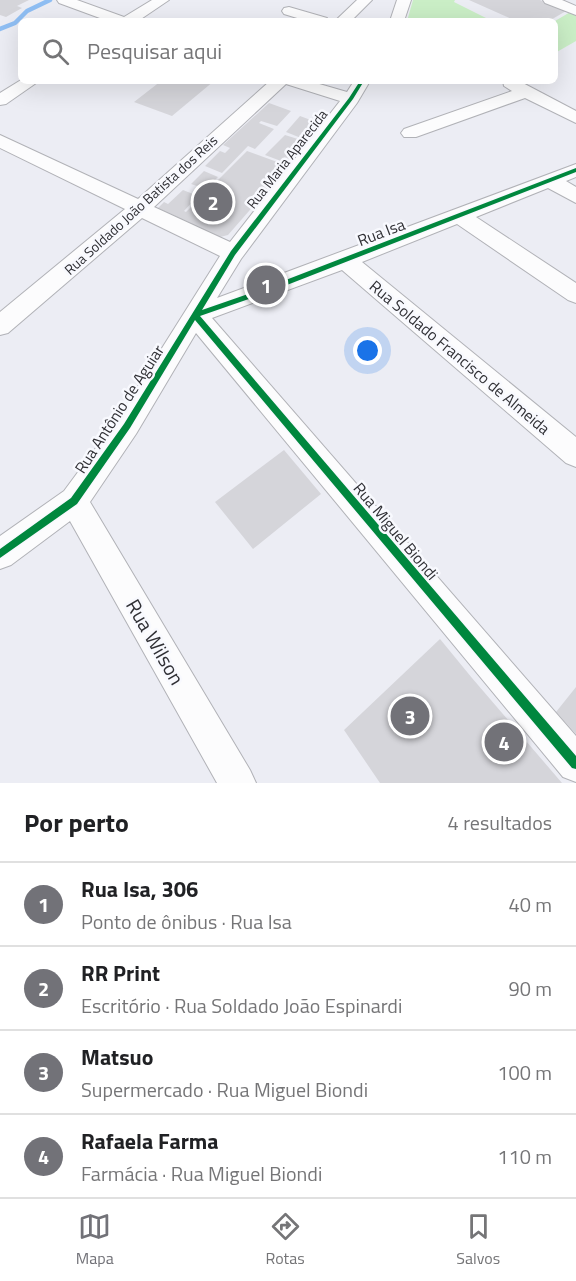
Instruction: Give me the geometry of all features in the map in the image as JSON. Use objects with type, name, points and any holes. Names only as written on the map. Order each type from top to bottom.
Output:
[{"type":"street","points":[[63,0],[114,18]]},
{"type":"street","points":[[133,18],[162,0]]},
{"type":"street","points":[[345,18],[365,0]]},
{"type":"street","points":[[398,18],[404,0]]},
{"type":"street","points":[[550,0],[576,11]]},
{"type":"street","points":[[289,11],[312,18]]},
{"type":"street","points":[[0,100],[26,84]]},
{"type":"street","name":"Rua Soldado João Batista dos Reis","points":[[0,326],[139,209],[277,84]]},
{"type":"street","points":[[302,84],[351,99]]},
{"type":"street","name":"Rua Maria Aparecida","points":[[233,252],[360,84]]},
{"type":"street","points":[[510,84],[576,118]]},
{"type":"street","points":[[410,133],[525,92]]},
{"type":"street","points":[[0,141],[233,252]]},
{"type":"street","name":"Rua Isa","points":[[195,315],[576,171]]},
{"type":"street","points":[[550,181],[576,196]]},
{"type":"street","points":[[460,216],[576,294]]},
{"type":"street","name":"Rua Antônio de Aguiar","points":[[0,554],[74,501],[126,426],[233,252]]},
{"type":"street","name":"Rua Soldado Francisco de Almeida","points":[[345,260],[576,454]]},
{"type":"street","name":"Rua Miguel Biondi","points":[[195,315],[576,764]]},
{"type":"street","name":"Rua Wilson","points":[[74,501],[237,783]]},
{"type":"green space","points":[[413,0],[455,0],[454,2],[486,18],[408,18]]},
{"type":"green space","points":[[572,11],[576,13],[576,41],[558,51],[558,19]]},
{"type":"building","points":[[0,0],[29,0],[17,6],[22,8],[6,17],[0,15]]},
{"type":"building","points":[[469,0],[540,0],[566,11],[554,18],[509,18]]},
{"type":"building","points":[[157,84],[210,84],[172,116],[134,102]]},
{"type":"building","points":[[269,103],[291,111],[277,126],[261,121],[259,123],[274,129],[255,149],[248,146],[222,173],[205,166],[220,151],[225,153],[230,148],[223,145]]},
{"type":"building","points":[[300,116],[316,122],[318,118],[323,120],[276,180],[228,235],[220,237],[158,208],[164,202],[168,204],[183,190],[198,196],[184,211],[186,212],[247,151],[280,163],[281,161],[265,155],[285,135],[301,140],[286,132]]},
{"type":"building","points":[[204,171],[218,177],[203,192],[197,190],[200,187],[191,184]]},
{"type":"building","points":[[284,450],[321,494],[253,549],[215,502]]},
{"type":"building","points":[[440,639],[562,783],[380,783],[344,730]]},
{"type":"building","points":[[576,687],[576,734],[556,712]]},
{"type":"waterway","points":[[20,18],[27,11],[50,0]]},
{"type":"waterway","points":[[0,29],[18,20]]},
{"type":"cycle path","points":[[0,554],[74,501],[127,426],[233,253],[360,84]]},
{"type":"cycle path","points":[[576,170],[267,290],[195,315],[576,764]]},
{"type":"place","name":"RR Print","points":[[213,202]]},
{"type":"place","name":"Rua Isa, 306","points":[[266,285]]},
{"type":"place","name":"Matsuo","points":[[410,716]]},
{"type":"place","name":"Rafaela Farma","points":[[504,742]]}]
